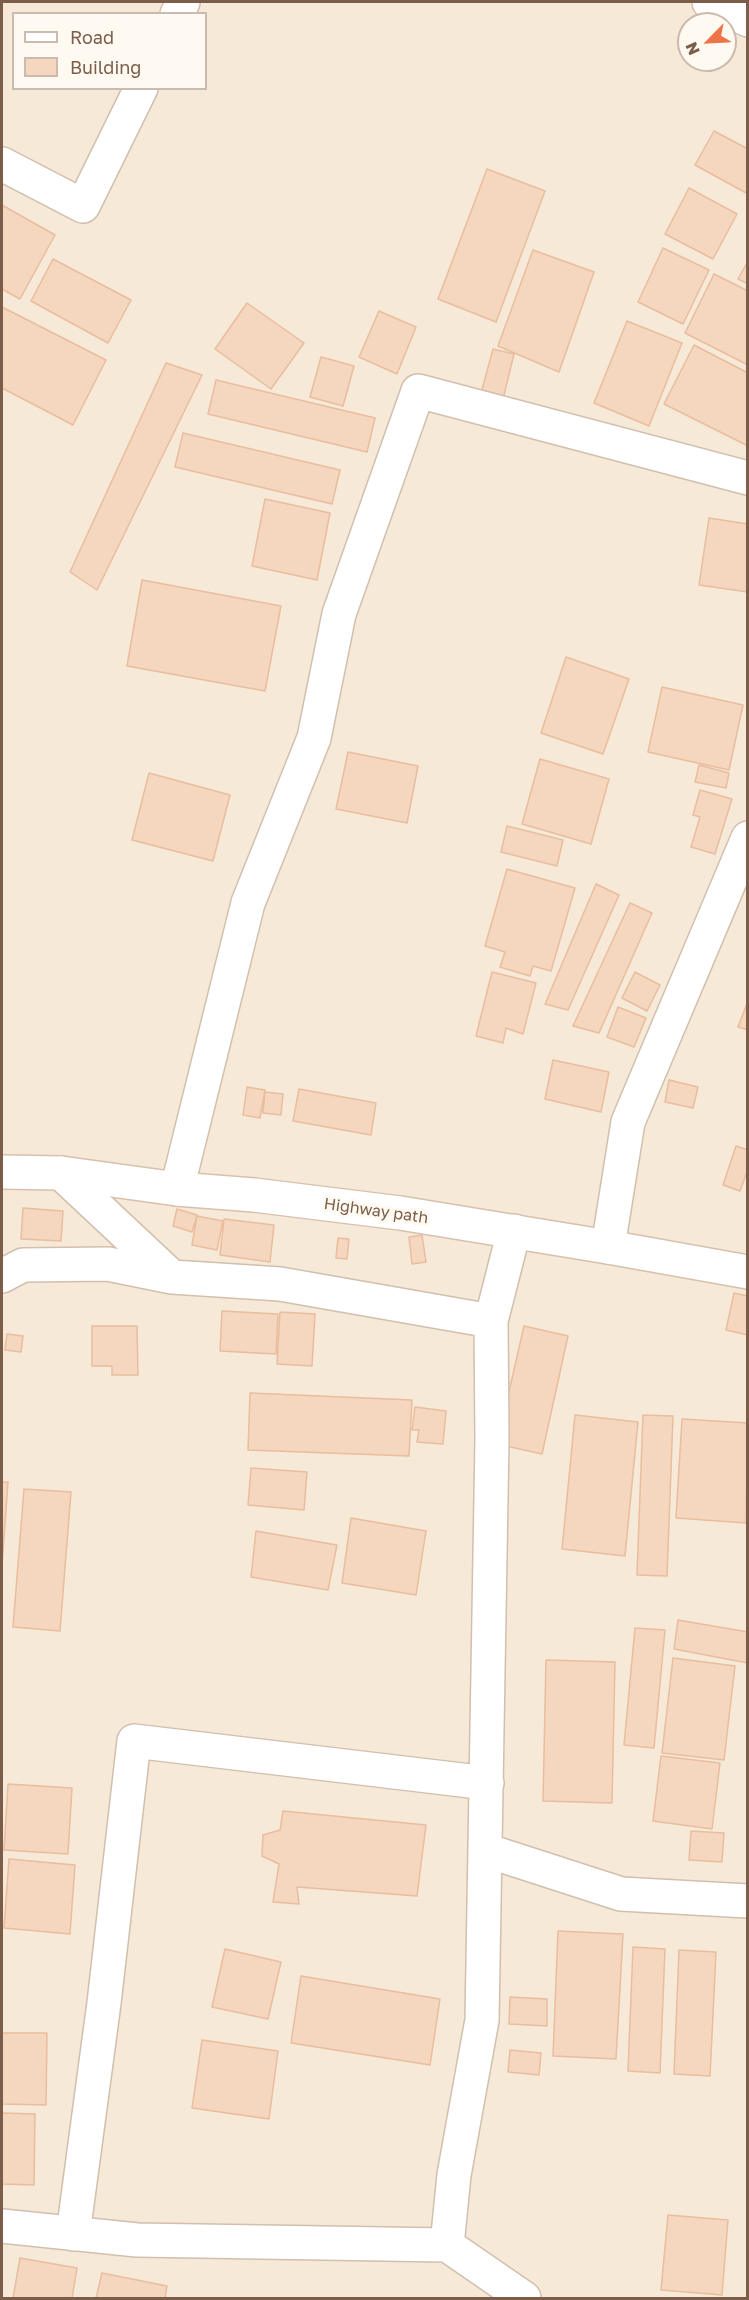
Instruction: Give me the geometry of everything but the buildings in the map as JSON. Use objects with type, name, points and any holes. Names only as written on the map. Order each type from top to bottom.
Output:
[{"type":"street","points":[[709,2],[747,20]]},
{"type":"street","points":[[2,164],[83,206],[140,90]]},
{"type":"street","points":[[177,1189],[248,903],[314,738],[339,614],[418,391],[747,478]]},
{"type":"street","points":[[608,1247],[628,1122],[747,838]]},
{"type":"street","name":"Highway path","points":[[2,1172],[61,1173],[177,1189],[254,1195],[400,1213],[747,1272]]},
{"type":"street","points":[[61,1173],[172,1277]]},
{"type":"street","points":[[447,2245],[454,2175],[482,2020],[492,1439],[491,1321],[514,1231]]},
{"type":"street","points":[[2,1276],[23,1265],[108,1264],[172,1277],[280,1284],[491,1321]]},
{"type":"street","points":[[74,2234],[134,1741],[487,1783]]},
{"type":"street","points":[[485,1850],[621,1894],[747,1901]]},
{"type":"street","points":[[2,2226],[137,2240],[447,2245],[524,2298]]},
{"type":"shaded area","points":[[2,2],[747,2],[747,2298],[2,2298]]}]
